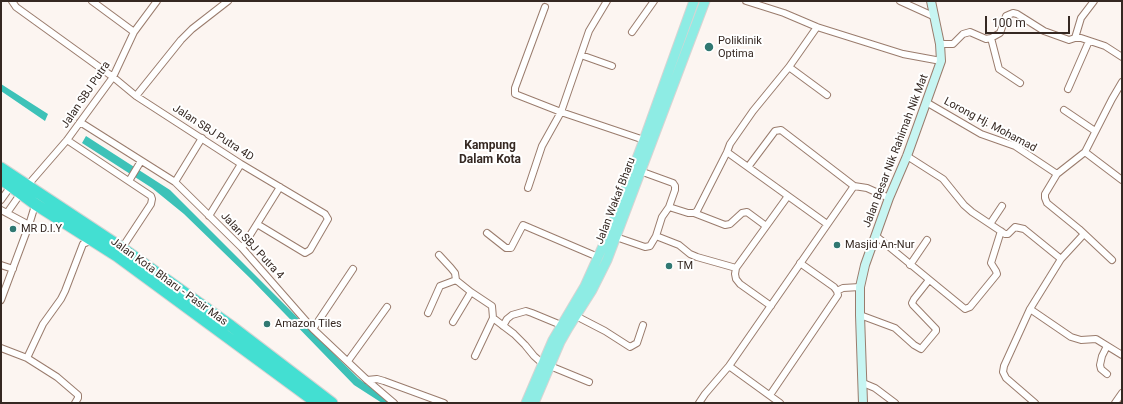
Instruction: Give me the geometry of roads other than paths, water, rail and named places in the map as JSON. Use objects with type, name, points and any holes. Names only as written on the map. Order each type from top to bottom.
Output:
[{"type":"highway","name":"Jalan Kota Bharu - Pasir Mas","points":[[1,168],[24,189],[37,198],[122,248],[231,326],[332,403]]},
{"type":"highway","name":"Jalan Kota Bharu - Pasir Mas","points":[[1,179],[10,186],[24,189]]},
{"type":"highway","name":"Jalan Kota Bharu - Pasir Mas","points":[[37,198],[87,242],[123,260],[317,403]]},
{"type":"main road","name":"Jalan Wakaf Bharu","points":[[534,403],[553,340],[585,286],[608,235],[694,1]]},
{"type":"main road","name":"Jalan Wakaf Bharu","points":[[526,403],[546,365],[592,290],[616,237],[705,1]]},
{"type":"street","name":"Jalan SBJ Putra 4D","points":[[12,1],[16,7],[113,77],[136,96],[241,164],[327,216],[327,222],[308,252],[302,252],[257,224]]},
{"type":"street","points":[[92,1],[134,32]]},
{"type":"street","points":[[100,7],[105,1]]},
{"type":"street","name":"Jalan SBJ Putra","points":[[8,213],[24,189],[67,140],[113,77],[134,32],[157,1]]},
{"type":"street","points":[[136,96],[181,40],[192,29],[228,1]]},
{"type":"street","points":[[528,188],[542,146],[561,112],[589,32],[607,1]]},
{"type":"street","points":[[632,32],[654,1]]},
{"type":"street","points":[[746,1],[784,12],[817,27],[903,54],[941,61]]},
{"type":"street","points":[[900,1],[933,16]]},
{"type":"street","name":"Jalan Besar Nik Rahimah Nik Mat","points":[[863,403],[860,287],[865,265],[889,198],[907,156],[941,61],[940,44],[931,1]]},
{"type":"street","points":[[1075,38],[1081,19],[1094,1]]},
{"type":"street","points":[[545,7],[514,91],[516,94],[561,112],[644,140]]},
{"type":"street","points":[[940,44],[953,44],[963,34],[970,32],[986,39],[991,38],[1000,33],[1007,15],[1014,13],[1044,31],[1067,40],[1075,38],[1105,46],[1122,57]]},
{"type":"street","points":[[694,213],[698,209],[730,144],[753,111],[789,67],[817,27]]},
{"type":"street","points":[[991,38],[999,69],[1020,83]]},
{"type":"street","points":[[1068,89],[1089,41]]},
{"type":"street","points":[[581,55],[612,66]]},
{"type":"street","points":[[789,67],[827,95]]},
{"type":"street","points":[[1112,260],[1047,203],[1045,194],[1057,174],[1085,152],[1122,82]]},
{"type":"street","name":"Lorong Hj. Mohamad","points":[[926,102],[981,134],[1015,146],[1057,174]]},
{"type":"street","points":[[1064,110],[1095,132]]},
{"type":"street","name":"Jalan SBJ Putra 4","points":[[80,122],[140,162],[175,182],[242,248],[313,329],[367,380],[394,403]]},
{"type":"street","points":[[748,167],[775,131],[781,130],[854,186],[867,188],[889,198]]},
{"type":"street","points":[[175,182],[202,138]]},
{"type":"street","points":[[67,140],[130,180],[148,192],[151,196],[151,204],[122,248]]},
{"type":"street","points":[[727,152],[827,224]]},
{"type":"street","points":[[1085,152],[1120,178],[1122,171]]},
{"type":"street","points":[[907,156],[943,179],[964,205],[972,212],[1005,234],[1008,234],[1016,227],[1020,228],[1061,259]]},
{"type":"street","points":[[130,180],[140,162]]},
{"type":"street","points":[[209,216],[241,164]]},
{"type":"street","points":[[616,237],[647,247],[652,244],[662,217],[669,207],[675,190],[674,184],[640,171]]},
{"type":"street","points":[[1,200],[10,186]]},
{"type":"street","points":[[699,403],[728,366],[771,306],[854,186]]},
{"type":"street","points":[[242,248],[280,187]]},
{"type":"street","points":[[771,306],[736,279],[734,274],[736,268],[788,196]]},
{"type":"street","points":[[1,300],[29,225],[37,198]]},
{"type":"street","points":[[990,224],[1002,206]]},
{"type":"street","points":[[669,207],[686,213],[694,213],[725,225],[730,224],[742,213],[747,212],[766,226]]},
{"type":"street","points":[[1,210],[29,225]]},
{"type":"street","points":[[487,233],[506,248],[511,248],[523,225],[598,257]]},
{"type":"street","points":[[876,236],[962,308],[968,308],[997,274],[992,263],[1001,231]]},
{"type":"street","points":[[1035,403],[1008,380],[1003,372],[1004,366],[1030,309],[1061,259],[1084,234]]},
{"type":"street","points":[[656,236],[678,244],[690,254],[697,257],[736,268]]},
{"type":"street","points":[[910,265],[927,240]]},
{"type":"street","points":[[27,358],[43,324],[65,291],[87,242]]},
{"type":"street","points":[[439,255],[451,268],[456,280],[492,306],[493,318],[475,356]]},
{"type":"street","points":[[770,395],[838,295],[837,290],[800,263]]},
{"type":"street","points":[[1,266],[13,269]]},
{"type":"street","points":[[313,329],[353,269]]},
{"type":"street","points":[[428,313],[440,286],[456,280]]},
{"type":"street","points":[[860,315],[895,328],[914,345],[921,349],[936,329],[912,303],[929,280]]},
{"type":"street","points":[[837,290],[843,288],[860,287]]},
{"type":"street","points":[[453,322],[471,292]]},
{"type":"street","points":[[348,361],[387,306]]},
{"type":"street","points":[[1030,309],[1071,337],[1081,340],[1096,339],[1122,354]]},
{"type":"street","points":[[502,326],[512,315],[526,311],[532,312],[561,325]]},
{"type":"street","points":[[576,316],[605,331],[630,347],[638,343],[642,325]]},
{"type":"street","points":[[493,318],[514,334],[534,356],[546,365],[589,382]]},
{"type":"street","points":[[1107,346],[1102,356],[1100,365],[1101,369],[1107,374]]},
{"type":"street","points":[[1,348],[27,358],[51,373],[76,392],[78,398],[75,403]]},
{"type":"street","points":[[728,366],[780,403]]},
{"type":"street","points":[[367,380],[377,379],[384,381],[444,403]]},
{"type":"street","points":[[863,383],[875,388],[895,403]]},
{"type":"street","points":[[1114,403],[1122,393]]},
{"type":"water","points":[[1,84],[48,114],[45,121],[1,91]]},
{"type":"water","points":[[86,136],[170,190],[358,378],[391,403],[382,403],[354,385],[252,280],[184,214],[152,188],[82,143]]},
{"type":"place","name":"Poliklinik Optima","points":[[709,47]]},
{"type":"place","name":"MR D.I.Y","points":[[13,229]]},
{"type":"place","name":"Masjid An-Nur","points":[[837,245]]},
{"type":"place","name":"TM","points":[[669,266]]},
{"type":"place","name":"Amazon Tiles","points":[[267,324]]},
{"type":"district","name":"Kampung Dalam Kota","points":[[490,153]]}]
